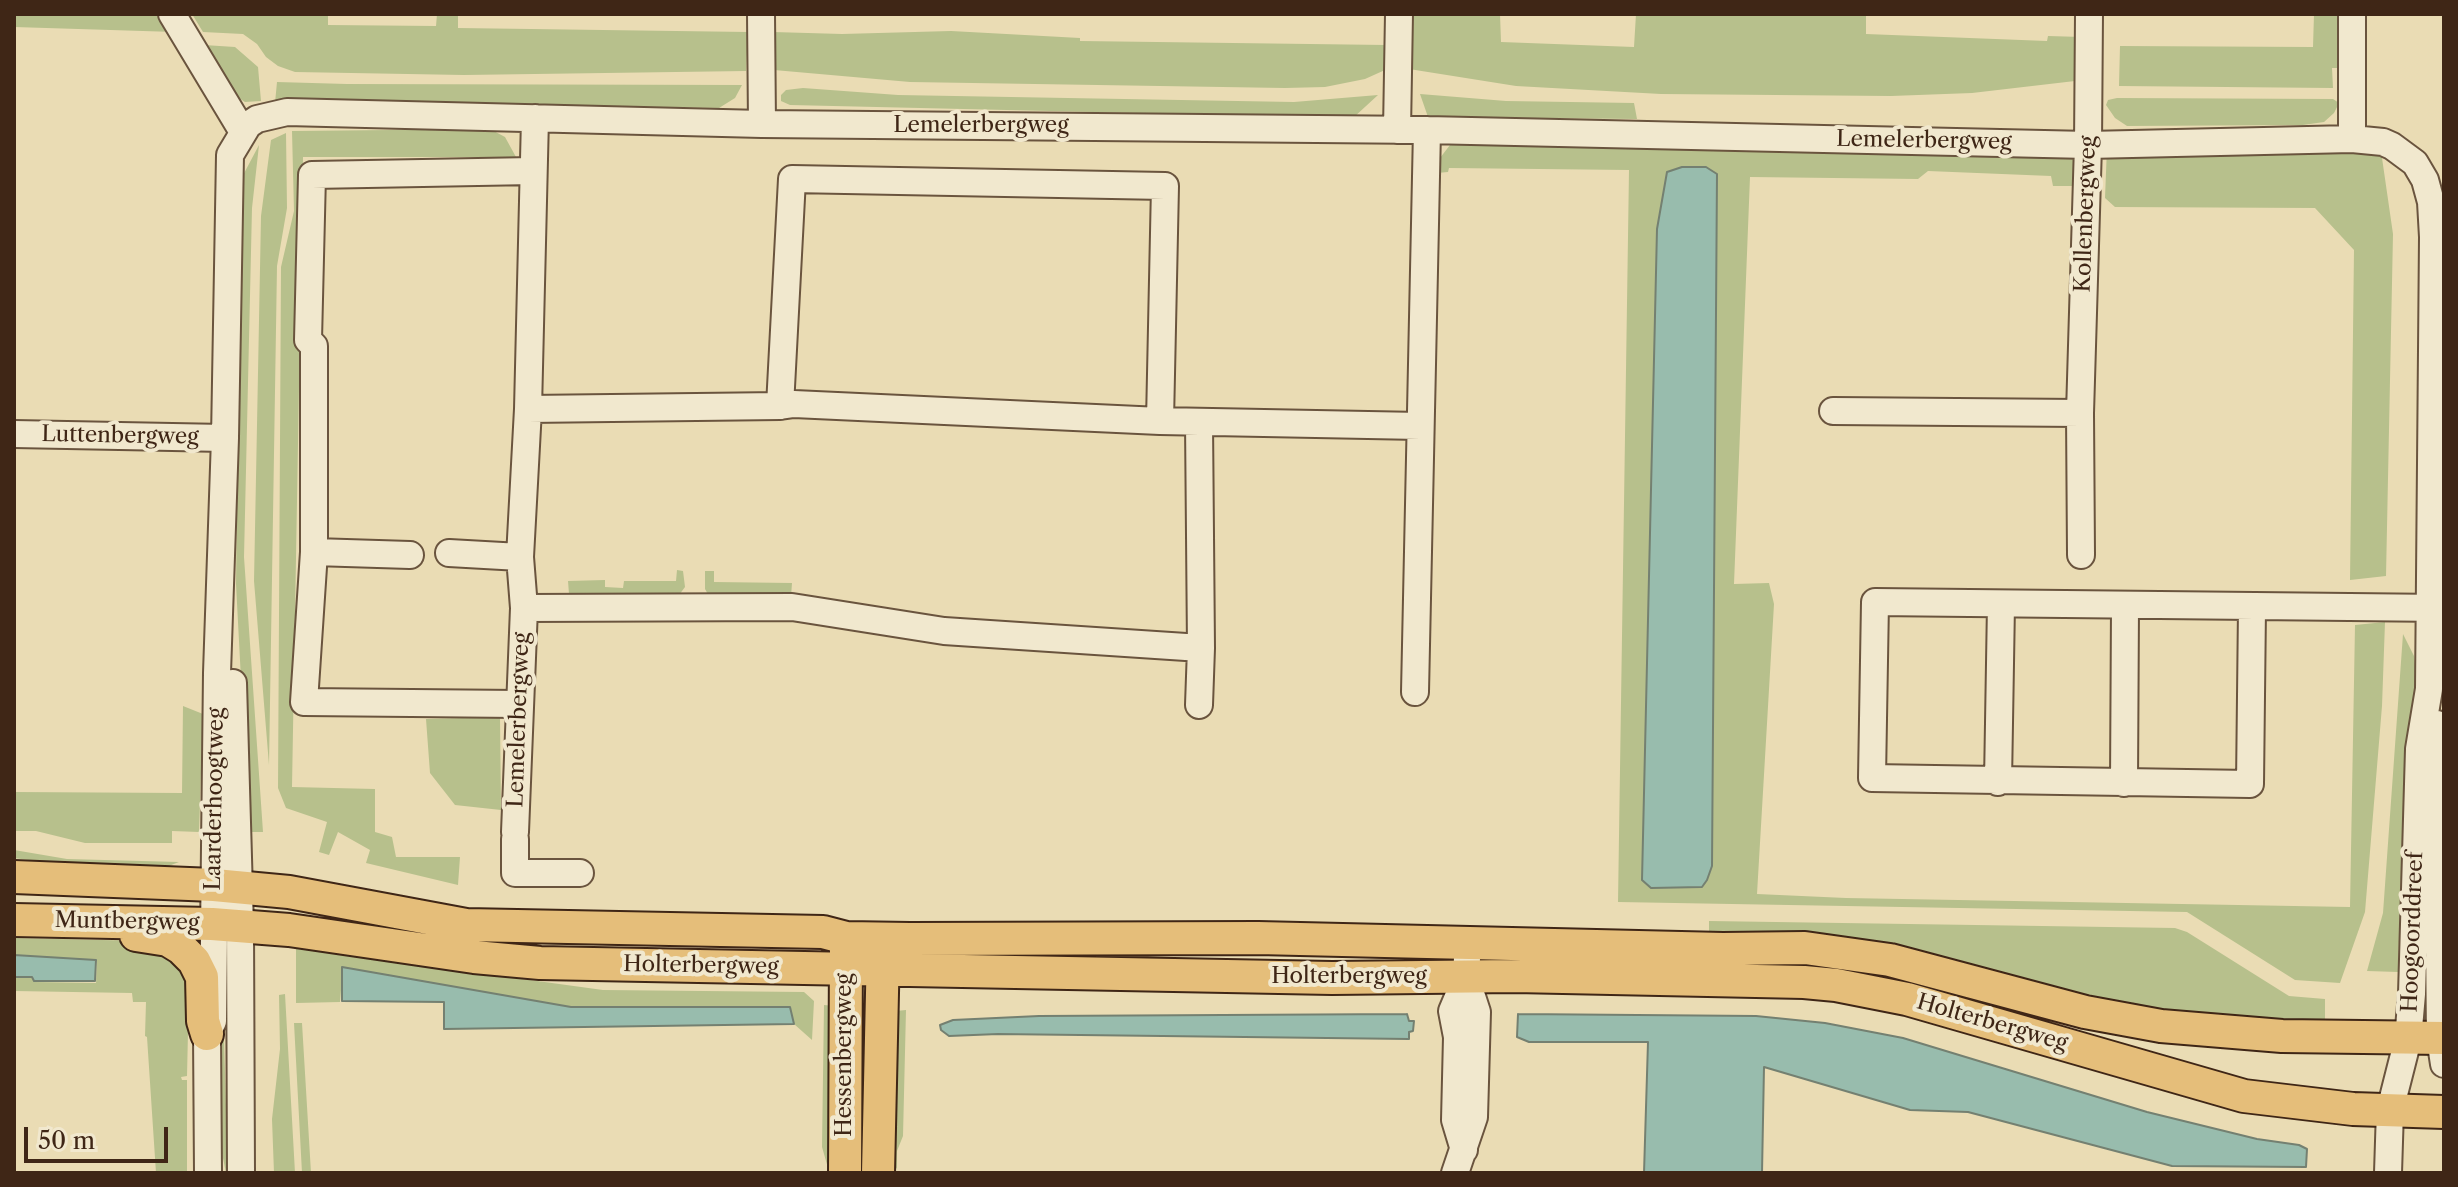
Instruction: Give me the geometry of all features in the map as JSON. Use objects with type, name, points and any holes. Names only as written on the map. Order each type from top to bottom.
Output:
[{"type":"main road","name":"Muntbergweg","points":[[14,877],[226,887]]},
{"type":"main road","name":"Holterbergweg","points":[[226,887],[302,894],[466,925],[823,932],[846,953]]},
{"type":"main road","name":"Muntbergweg","points":[[14,920],[226,926]]},
{"type":"main road","points":[[114,921],[130,935],[161,938],[188,954],[202,977],[203,1021],[207,1034]]},
{"type":"main road","name":"Holterbergweg","points":[[226,926],[289,930],[474,957],[540,963],[846,953],[1317,978],[1515,976],[1731,979],[1836,985],[1945,1009],[2244,1096],[2321,1106],[2444,1112]]},
{"type":"main road","name":"Holterbergweg","points":[[883,954],[1258,938],[1723,949],[1805,948],[1890,960],[2085,1012],[2161,1026],[2434,1045]]},
{"type":"main road","name":"Hessenbergweg","points":[[845,1173],[846,953]]},
{"type":"main road","name":"Hessenbergweg","points":[[878,1173],[883,954]]},
{"type":"street","points":[[172,14],[243,132]]},
{"type":"street","points":[[761,14],[762,124]]},
{"type":"street","points":[[1397,130],[1399,14]]},
{"type":"street","name":"Kollenbergweg","points":[[2081,555],[2080,413],[2089,14]]},
{"type":"street","points":[[2352,14],[2352,139]]},
{"type":"street","name":"Lemelerbergweg","points":[[243,132],[257,119],[287,112],[762,124],[1427,130],[2088,145],[2352,139],[2383,142],[2404,152],[2415,163]]},
{"type":"street","name":"Lemelerbergweg","points":[[535,118],[528,409],[520,557],[524,608],[515,873],[580,873]]},
{"type":"street","points":[[1415,692],[1427,130]]},
{"type":"street","name":"Laarderhoogtweg","points":[[241,1173],[226,926],[233,675],[222,568],[230,155],[243,132]]},
{"type":"street","name":"Hoogoorddreef","points":[[2388,1173],[2390,1110],[2434,1045],[2437,723],[2429,689],[2436,608],[2433,237],[2431,202],[2425,180],[2415,163]]},
{"type":"street","points":[[519,704],[304,702],[314,552],[314,346],[308,340],[312,175],[533,171]]},
{"type":"street","points":[[780,406],[792,179],[1165,186],[1160,421]]},
{"type":"street","points":[[528,409],[794,404],[1160,421],[1420,426]]},
{"type":"street","points":[[1833,411],[2080,413]]},
{"type":"street","points":[[1199,422],[1199,705]]},
{"type":"street","name":"Luttenbergweg","points":[[14,434],[225,438]]},
{"type":"street","points":[[314,552],[410,555]]},
{"type":"street","points":[[449,553],[520,557]]},
{"type":"street","points":[[2252,608],[2250,784],[1872,778],[1875,602],[2436,608]]},
{"type":"street","points":[[1998,782],[2001,604]]},
{"type":"street","name":"Lemelerbergweg","points":[[524,608],[792,607],[944,631],[1201,648]]},
{"type":"street","points":[[2124,783],[2125,607]]},
{"type":"street","name":"Laarderhoogtweg","points":[[208,1173],[207,1034],[213,1021],[226,926]]},
{"type":"street","points":[[1459,1162],[1474,1117],[1477,1012],[1466,978],[1468,944]]},
{"type":"green space","points":[[14,14],[165,14],[175,32],[14,27]]},
{"type":"green space","points":[[192,14],[328,14],[328,25],[436,26],[437,14],[458,14],[458,28],[748,32],[746,71],[464,75],[295,72],[278,66],[243,34],[203,32]]},
{"type":"green space","points":[[1410,14],[1500,14],[1501,42],[1634,47],[1636,14],[1866,14],[1866,34],[2047,41],[2048,36],[2082,37],[2079,75],[2075,81],[1972,93],[1891,96],[1661,94],[1516,86],[1409,69]]},
{"type":"green space","points":[[2314,14],[2340,14],[2340,68],[2332,68],[2333,88],[2119,86],[2120,46],[2313,47]]},
{"type":"green space","points":[[951,31],[1080,38],[1080,41],[1386,45],[1385,70],[1365,79],[1325,87],[1285,88],[910,82],[774,70],[773,32]]},
{"type":"green space","points":[[204,45],[235,47],[258,67],[261,101],[245,102],[230,92]]},
{"type":"green space","points":[[277,82],[742,85],[735,98],[719,108],[275,103]]},
{"type":"green space","points":[[803,88],[898,95],[1294,102],[1378,95],[1353,118],[790,105],[781,101],[781,95],[786,90]]},
{"type":"green space","points":[[1420,94],[1506,101],[1634,103],[1637,119],[1428,117]]},
{"type":"green space","points":[[2333,99],[2339,103],[2324,122],[2303,125],[2127,126],[2115,118],[2106,105],[2108,100]]},
{"type":"green space","points":[[490,129],[505,137],[516,157],[303,157],[292,787],[375,789],[375,832],[392,837],[396,857],[460,857],[458,885],[366,863],[370,850],[338,832],[329,855],[319,852],[327,822],[286,808],[278,788],[281,267],[294,211],[292,131]]},
{"type":"green space","points":[[286,133],[287,208],[277,266],[269,765],[254,581],[261,216],[271,140]]},
{"type":"green space","points":[[1462,141],[2080,149],[2080,186],[2053,186],[2051,176],[1928,171],[1918,179],[1750,177],[1734,584],[1769,583],[1774,604],[1757,894],[2350,907],[2355,625],[2385,622],[2382,706],[2365,912],[2340,983],[2295,980],[2187,912],[1618,902],[1629,170],[1449,168],[1448,172],[1437,173],[1440,158],[1450,145]],"holes":[[[1705,167],[1717,175],[1712,866],[1702,887],[1651,888],[1642,880],[1657,229]]]},
{"type":"green space","points":[[259,145],[252,208],[244,557],[263,832],[249,832],[236,584],[241,179]]},
{"type":"green space","points":[[2107,147],[2381,151],[2393,234],[2386,576],[2350,580],[2354,250],[2315,208],[2115,207],[2105,198]]},
{"type":"green space","points":[[677,570],[683,571],[685,587],[679,595],[569,594],[568,581],[605,580],[605,587],[623,588],[624,581],[676,581]]},
{"type":"green space","points":[[705,571],[714,571],[714,582],[792,583],[791,597],[709,596],[705,589]]},
{"type":"green space","points":[[2403,634],[2414,656],[2417,682],[2402,846],[2398,972],[2367,971],[2383,913]]},
{"type":"green space","points":[[183,706],[203,714],[199,832],[172,831],[172,843],[85,843],[36,831],[14,831],[14,792],[182,793]]},
{"type":"green space","points":[[500,717],[501,810],[455,805],[430,773],[426,719]]},
{"type":"green space","points":[[14,850],[67,859],[179,862],[166,867],[79,867],[14,858]]},
{"type":"green space","points":[[1709,921],[2175,928],[2187,932],[2289,996],[2325,999],[2325,1026],[2196,1020],[1774,935],[1709,932]]},
{"type":"green space","points":[[14,938],[146,941],[183,959],[195,1012],[188,1032],[187,1076],[181,1077],[187,1080],[187,1173],[156,1173],[145,1036],[146,1002],[133,1002],[132,993],[14,991],[14,977],[33,977],[35,982],[96,983],[97,961],[14,955]]},
{"type":"green space","points":[[296,948],[603,990],[804,992],[814,1001],[812,1040],[794,1024],[790,1007],[571,1007],[343,967],[340,1002],[296,1003]]},
{"type":"green space","points":[[285,994],[295,1173],[274,1173],[272,1119],[280,1049],[279,995]]},
{"type":"green space","points":[[220,1005],[223,1005],[228,1173],[219,1138]]},
{"type":"green space","points":[[824,1005],[836,1006],[838,1150],[828,1168],[822,1147]]},
{"type":"green space","points":[[906,1010],[903,1136],[897,1151],[897,1169],[885,1153],[896,1011]]},
{"type":"green space","points":[[294,1023],[302,1023],[311,1173],[302,1173]]},
{"type":"shaded area","points":[[1682,167],[1706,167],[1717,174],[1712,866],[1702,887],[1651,888],[1642,880],[1657,229],[1667,172]]},
{"type":"shaded area","points":[[14,955],[96,960],[95,981],[34,981],[32,977],[14,977]]},
{"type":"shaded area","points":[[342,967],[571,1007],[790,1007],[794,1024],[444,1029],[444,1002],[342,1001]]},
{"type":"shaded area","points":[[1407,1014],[1409,1021],[1414,1021],[1409,1039],[949,1036],[940,1025],[953,1020],[1039,1016]]},
{"type":"shaded area","points":[[1518,1014],[1756,1016],[1825,1023],[1903,1038],[2147,1112],[2257,1139],[2299,1145],[2307,1149],[2306,1167],[2172,1166],[1968,1112],[1910,1110],[1764,1067],[1762,1173],[1644,1173],[1648,1042],[1529,1042],[1517,1037]]}]
